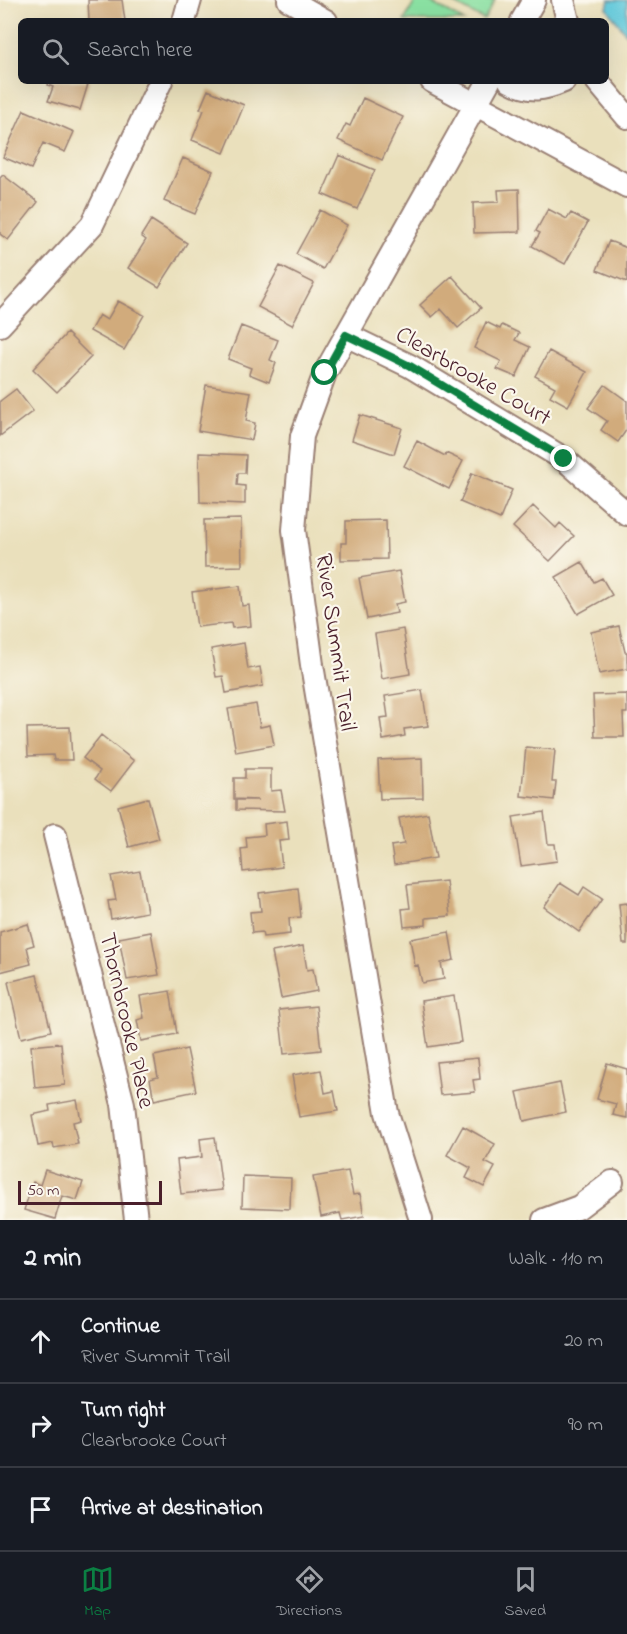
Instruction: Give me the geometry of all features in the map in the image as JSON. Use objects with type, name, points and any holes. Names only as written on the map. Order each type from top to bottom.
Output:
[{"type":"street","points":[[185,18],[190,0]]},
{"type":"street","points":[[289,0],[321,18]]},
{"type":"street","points":[[524,18],[534,0]]},
{"type":"street","points":[[563,0],[567,18]]},
{"type":"street","points":[[0,325],[92,225],[160,84]]},
{"type":"street","points":[[437,84],[627,186]]},
{"type":"street","name":"River Summit Trail","points":[[421,1220],[387,1113],[312,665],[294,530],[302,436],[325,373],[487,84]]},
{"type":"street","points":[[516,84],[543,91],[558,84]]},
{"type":"street","points":[[600,84],[627,117]]},
{"type":"street","name":"Clearbrooke Court","points":[[346,335],[410,366],[564,459],[627,514]]},
{"type":"street","name":"Thornbrooke Place","points":[[55,835],[123,1104],[136,1220]]},
{"type":"street","points":[[544,1220],[579,1208],[612,1182]]},
{"type":"green space","points":[[416,0],[427,0],[459,18],[406,18]]},
{"type":"green space","points":[[448,0],[495,0],[485,18],[480,18]]},
{"type":"water","points":[[609,0],[627,0],[627,35],[607,8]]},
{"type":"building","points":[[88,0],[122,0],[125,18],[89,18]]},
{"type":"building","points":[[88,84],[80,110],[48,101],[53,87],[48,85]]},
{"type":"building","points":[[208,90],[244,105],[224,153],[192,140],[204,110],[200,109]]},
{"type":"building","points":[[363,98],[403,117],[382,160],[338,140],[346,124],[350,126]]},
{"type":"building","points":[[24,110],[74,132],[65,152],[43,143],[31,169],[3,157]]},
{"type":"building","points":[[339,155],[375,170],[357,209],[322,194]]},
{"type":"building","points":[[183,158],[213,171],[195,214],[164,201]]},
{"type":"building","points":[[3,175],[38,202],[8,240],[0,234],[0,178]]},
{"type":"building","points":[[519,189],[520,232],[474,233],[473,203],[499,202],[498,190]]},
{"type":"building","points":[[548,209],[567,219],[571,213],[588,222],[565,264],[532,246],[540,233],[536,231]]},
{"type":"building","points":[[320,210],[347,225],[323,269],[296,254]]},
{"type":"building","points":[[151,220],[187,243],[159,287],[128,268],[146,240],[141,236]]},
{"type":"building","points":[[609,241],[627,248],[627,282],[597,270]]},
{"type":"building","points":[[280,266],[314,283],[292,325],[258,307]]},
{"type":"building","points":[[452,276],[481,308],[458,328],[441,309],[432,317],[420,305]]},
{"type":"building","points":[[118,301],[144,315],[124,350],[90,331],[99,315],[107,320]]},
{"type":"building","points":[[486,322],[500,329],[502,325],[519,333],[515,340],[530,347],[516,377],[497,369],[501,361],[474,348]]},
{"type":"building","points":[[241,326],[278,340],[270,360],[276,363],[269,382],[249,374],[251,368],[228,359]]},
{"type":"building","points":[[67,333],[91,357],[57,392],[33,369]]},
{"type":"building","points":[[549,351],[587,372],[568,406],[550,396],[555,387],[535,376]]},
{"type":"building","points":[[206,385],[251,392],[246,421],[255,423],[252,440],[198,431]]},
{"type":"building","points":[[605,385],[627,401],[627,429],[618,442],[601,430],[607,421],[588,408]]},
{"type":"building","points":[[16,389],[33,411],[0,436],[0,401]]},
{"type":"building","points":[[360,415],[402,428],[394,454],[352,440]]},
{"type":"building","points":[[417,441],[445,456],[446,453],[463,461],[449,489],[404,466]]},
{"type":"building","points":[[199,453],[246,455],[245,473],[238,473],[237,485],[245,486],[245,504],[200,502]]},
{"type":"building","points":[[472,473],[512,490],[500,519],[460,502]]},
{"type":"building","points":[[533,506],[556,528],[560,523],[574,536],[550,561],[513,527]]},
{"type":"building","points":[[241,519],[242,566],[205,567],[204,520]]},
{"type":"building","points":[[386,520],[387,559],[341,560],[341,543],[346,543],[346,521]]},
{"type":"building","points":[[582,562],[594,582],[602,578],[612,595],[578,614],[556,577]]},
{"type":"building","points":[[399,571],[405,602],[395,604],[397,613],[367,619],[359,578]]},
{"type":"building","points":[[240,586],[242,606],[249,605],[251,626],[232,628],[231,623],[197,627],[192,592]]},
{"type":"building","points":[[619,626],[625,652],[627,652],[627,669],[599,674],[591,632]]},
{"type":"building","points":[[403,629],[410,674],[382,679],[375,634]]},
{"type":"building","points":[[244,643],[248,669],[260,667],[263,686],[226,693],[223,676],[216,677],[211,649]]},
{"type":"building","points":[[422,690],[428,726],[404,729],[405,736],[383,740],[380,718],[388,717],[385,696]]},
{"type":"building","points":[[627,694],[627,713],[623,713],[624,737],[595,737],[593,695]]},
{"type":"building","points":[[256,704],[260,727],[270,725],[274,745],[236,752],[228,709]]},
{"type":"building","points":[[70,727],[72,760],[54,760],[53,755],[28,756],[27,728]]},
{"type":"building","points":[[101,735],[134,761],[111,791],[95,779],[100,771],[83,758]]},
{"type":"building","points":[[526,747],[555,750],[552,782],[556,782],[554,800],[521,796]]},
{"type":"building","points":[[422,758],[423,798],[380,799],[378,760]]},
{"type":"building","points":[[245,769],[271,769],[271,791],[281,790],[285,811],[236,810],[236,800],[258,800],[234,799],[234,778],[245,778]]},
{"type":"building","points":[[148,798],[159,839],[129,847],[118,806]]},
{"type":"building","points":[[544,812],[548,844],[555,844],[557,861],[521,866],[513,817]]},
{"type":"building","points":[[428,813],[436,858],[394,865],[391,846],[404,844],[399,818]]},
{"type":"building","points":[[287,821],[289,840],[279,841],[282,867],[243,872],[241,849],[247,848],[246,837],[265,835],[264,824]]},
{"type":"building","points":[[140,871],[147,912],[111,919],[108,901],[116,900],[111,876]]},
{"type":"building","points":[[446,881],[450,916],[426,918],[426,925],[404,927],[402,909],[410,908],[407,885]]},
{"type":"building","points":[[560,883],[579,895],[584,887],[602,899],[579,932],[544,907]]},
{"type":"building","points":[[298,888],[301,917],[289,918],[290,934],[263,937],[262,932],[252,933],[250,912],[261,911],[259,893]]},
{"type":"building","points":[[627,903],[627,944],[623,944],[619,904]]},
{"type":"building","points":[[28,924],[34,945],[27,947],[31,964],[0,972],[0,932]]},
{"type":"building","points":[[151,932],[159,975],[127,980],[119,938]]},
{"type":"building","points":[[449,932],[454,960],[441,963],[444,979],[422,983],[418,965],[415,966],[410,939]]},
{"type":"building","points":[[303,946],[307,970],[313,969],[317,991],[281,998],[272,952]]},
{"type":"building","points":[[37,975],[51,1031],[21,1038],[8,982]]},
{"type":"building","points":[[170,991],[177,1034],[141,1041],[137,1020],[144,1018],[140,996]]},
{"type":"building","points":[[454,996],[461,1042],[428,1047],[421,1001]]},
{"type":"building","points":[[316,1006],[321,1050],[284,1054],[279,1010]]},
{"type":"building","points":[[61,1043],[65,1085],[35,1088],[31,1046]]},
{"type":"building","points":[[187,1049],[196,1091],[154,1100],[150,1079],[158,1077],[154,1056]]},
{"type":"building","points":[[478,1058],[480,1079],[473,1080],[475,1092],[440,1095],[436,1062]]},
{"type":"building","points":[[607,1063],[627,1069],[627,1118],[613,1115],[616,1104],[597,1099]]},
{"type":"building","points":[[321,1070],[325,1093],[334,1091],[338,1111],[299,1117],[292,1075]]},
{"type":"building","points":[[560,1083],[566,1112],[524,1121],[517,1092]]},
{"type":"building","points":[[77,1100],[81,1120],[73,1122],[78,1144],[54,1148],[53,1143],[38,1146],[32,1115],[50,1111],[49,1105]]},
{"type":"building","points":[[463,1126],[495,1144],[485,1162],[495,1167],[484,1187],[466,1178],[471,1168],[447,1155]]},
{"type":"building","points":[[215,1137],[222,1190],[181,1194],[177,1160],[202,1157],[200,1139]]},
{"type":"building","points":[[45,1170],[83,1182],[77,1200],[62,1196],[55,1219],[24,1210],[33,1182],[40,1185]]},
{"type":"building","points":[[348,1171],[353,1195],[360,1194],[364,1216],[342,1220],[340,1213],[321,1217],[313,1177]]},
{"type":"building","points":[[243,1176],[291,1178],[290,1209],[242,1207]]},
{"type":"route","points":[[325,373],[346,335],[410,366],[564,459]]}]
